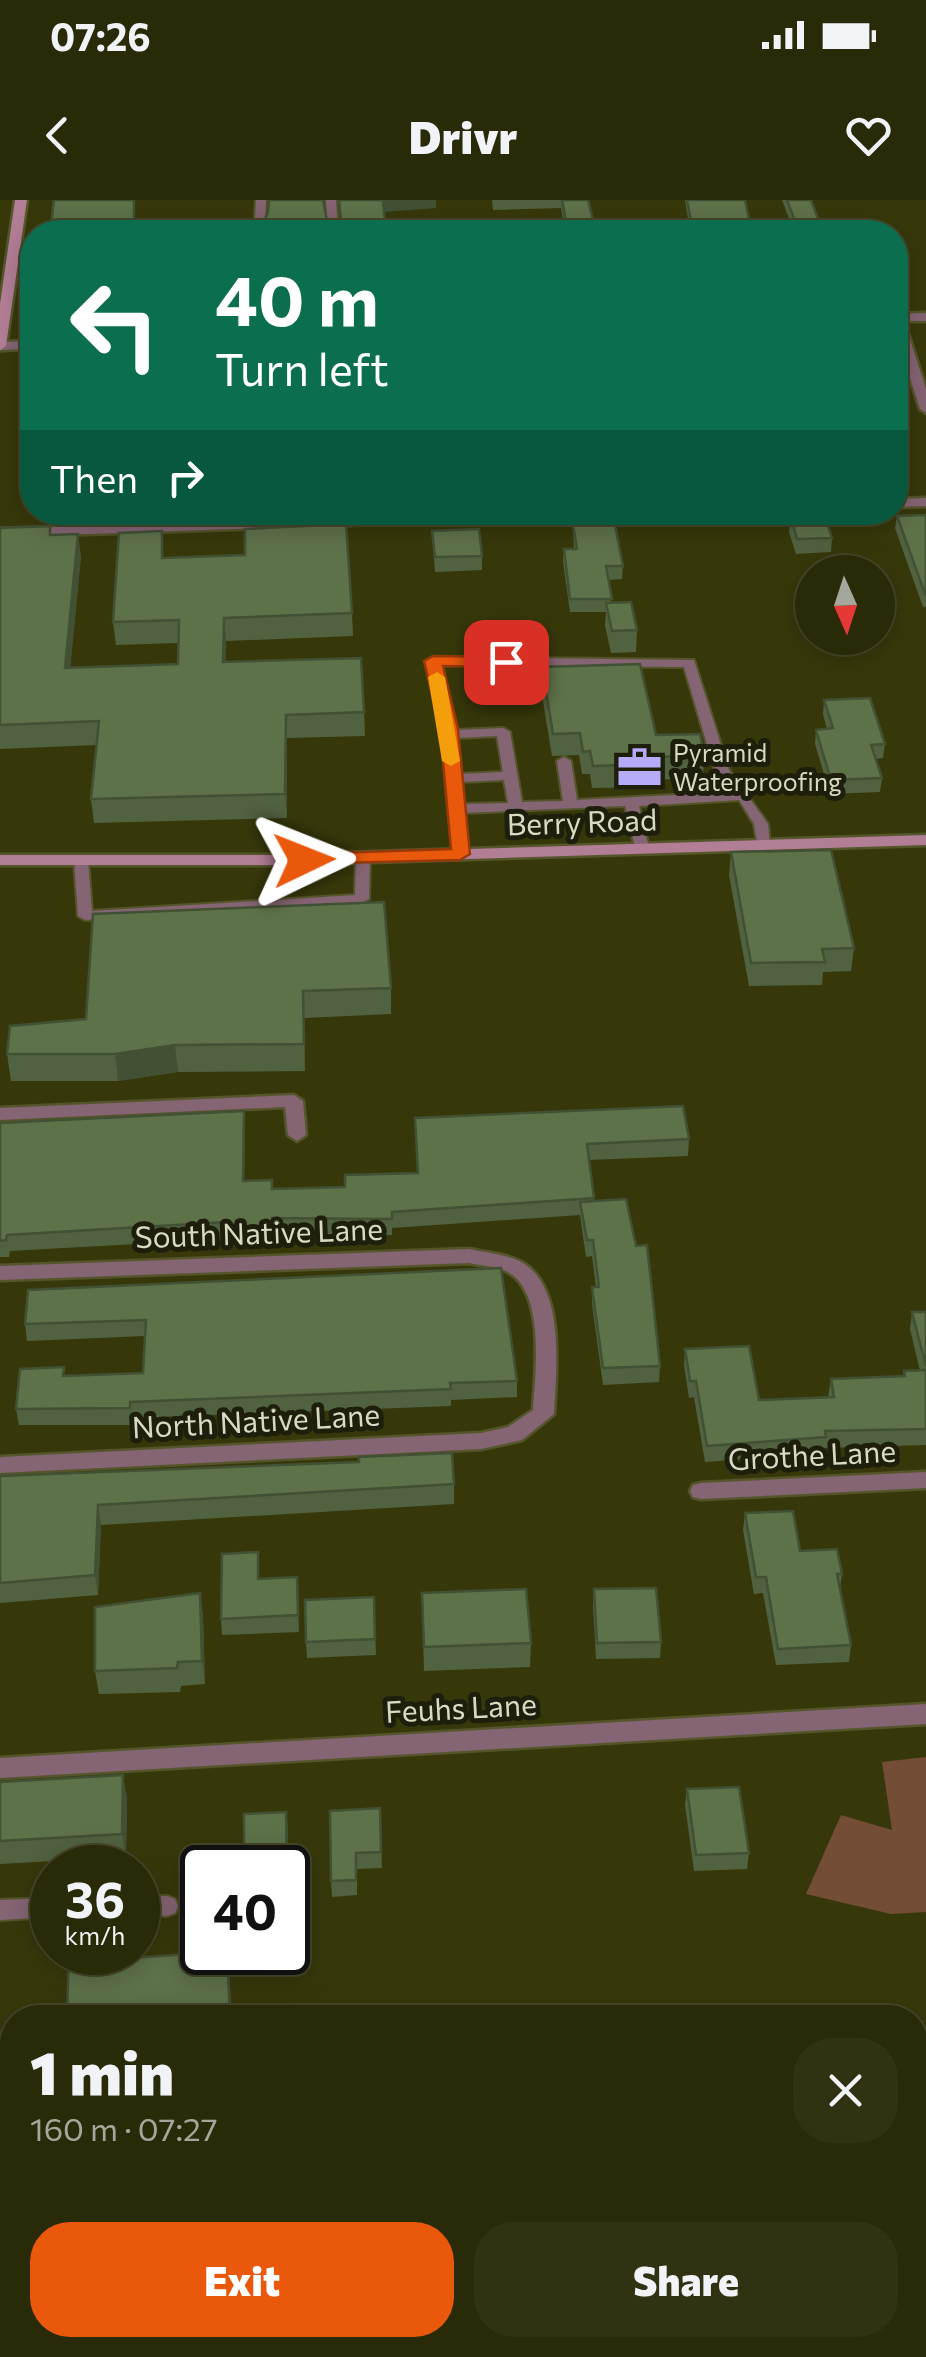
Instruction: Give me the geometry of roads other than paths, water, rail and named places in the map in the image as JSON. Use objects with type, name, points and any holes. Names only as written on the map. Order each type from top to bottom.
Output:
[{"type":"street","points":[[0,346],[6,265],[20,200]]},
{"type":"street","points":[[908,354],[926,409]]},
{"type":"street","points":[[0,533],[234,525]]},
{"type":"street","name":"Berry Road","points":[[0,860],[363,857],[926,840]]},
{"type":"street","points":[[0,1114],[294,1101],[297,1135]]},
{"type":"street","name":"South Native Lane","points":[[0,1273],[469,1256],[519,1268],[539,1292],[545,1370],[542,1414],[514,1434]]},
{"type":"street","name":"North Native Lane","points":[[0,1465],[480,1440],[514,1434]]},
{"type":"street","name":"Grothe Lane","points":[[702,1491],[926,1480]]},
{"type":"street","name":"Feuhs Lane","points":[[0,1768],[926,1714]]},
{"type":"lane","points":[[0,242],[14,242]]},
{"type":"lane","points":[[460,854],[449,734],[433,661],[689,663],[722,772],[761,824],[762,845]]},
{"type":"lane","points":[[449,734],[503,732],[516,807]]},
{"type":"lane","points":[[564,762],[571,805]]},
{"type":"lane","points":[[453,778],[510,776]]},
{"type":"lane","points":[[455,809],[743,796]]},
{"type":"lane","points":[[631,802],[642,848]]},
{"type":"lane","points":[[81,860],[85,916],[362,900],[363,857]]},
{"type":"lane","points":[[160,1906],[167,1906]]},
{"type":"lane","points":[[0,1910],[30,1909]]},
{"type":"place","name":"Pyramid Waterproofing","points":[[640,767]]}]
